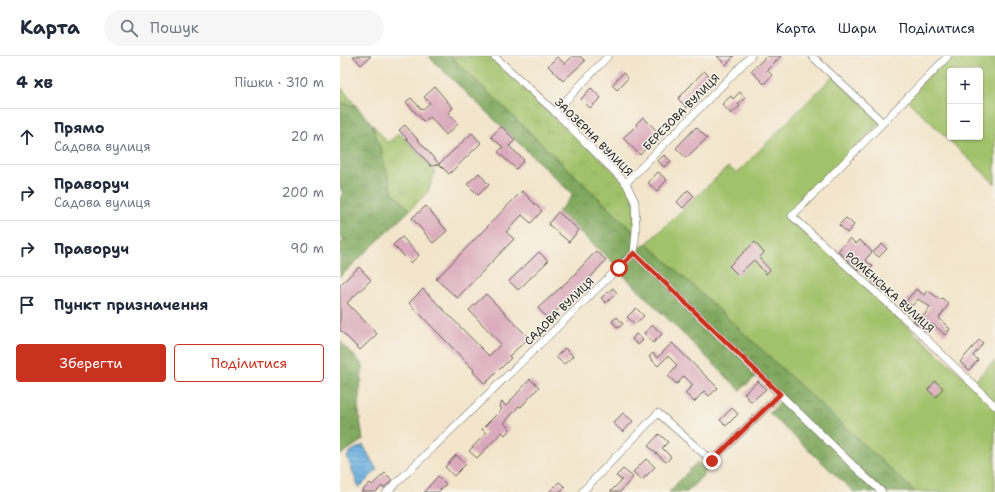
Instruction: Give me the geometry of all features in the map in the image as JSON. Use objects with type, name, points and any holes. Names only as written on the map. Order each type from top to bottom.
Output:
[{"type":"street","name":"ЗАОЗЕРНА ВУЛИЦЯ","points":[[494,56],[555,112],[626,183],[635,202],[636,229],[634,253]]},
{"type":"street","points":[[555,112],[608,56]]},
{"type":"street","name":"БЕРЕЗОВА ВУЛИЦЯ","points":[[626,183],[751,56]]},
{"type":"street","points":[[812,56],[881,121]]},
{"type":"street","name":"РОМЕНСЬКА ВУЛИЦЯ","points":[[948,56],[792,216],[916,329],[995,406]]},
{"type":"street","points":[[634,253],[882,492]]},
{"type":"street","name":"САДОВА ВУЛИЦЯ","points":[[387,492],[634,253]]},
{"type":"street","points":[[582,492],[658,413],[712,461],[780,394]]},
{"type":"green space","points":[[428,56],[450,56],[636,234],[635,252],[647,243],[915,492],[854,492],[769,413],[784,398],[758,375],[740,390],[619,271],[619,268],[558,212],[573,195]]},
{"type":"green space","points":[[450,56],[494,56],[626,183],[635,202],[636,234]]},
{"type":"green space","points":[[948,56],[995,56],[995,184],[949,140],[983,140],[983,68],[947,68],[947,138],[906,99]]},
{"type":"green space","points":[[833,76],[881,121],[792,216],[911,330],[972,384],[995,360],[995,492],[915,492],[647,243],[728,167],[737,173]]},
{"type":"green space","points":[[340,86],[356,106],[340,103]]},
{"type":"green space","points":[[340,103],[356,106],[372,124],[392,191],[410,210],[340,277],[340,244],[345,239],[340,238],[340,198],[343,193],[340,187]]},
{"type":"green space","points":[[372,124],[388,143],[399,133],[435,171],[428,192],[410,210],[392,191]]},
{"type":"green space","points":[[340,341],[363,365],[358,405],[363,440],[340,455]]},
{"type":"green space","points":[[697,462],[707,471],[687,492],[669,492]]},
{"type":"water","points":[[363,445],[377,470],[359,488],[347,457],[350,452]]},
{"type":"building","points":[[353,56],[371,56],[361,65]]},
{"type":"building","points":[[573,56],[580,56],[585,61],[563,81],[548,66],[557,57],[565,64]]},
{"type":"building","points":[[717,56],[734,56],[726,65]]},
{"type":"building","points":[[767,56],[781,56],[767,70],[772,75],[764,84],[751,71]]},
{"type":"building","points":[[704,71],[711,78],[694,97],[696,98],[687,108],[678,99]]},
{"type":"building","points":[[623,73],[628,78],[617,90],[612,85]]},
{"type":"building","points":[[435,87],[453,108],[448,113],[458,124],[446,135],[430,117],[424,122],[406,102],[411,98],[422,110],[430,103],[424,97]]},
{"type":"building","points":[[591,88],[601,98],[590,108],[581,99]]},
{"type":"building","points":[[740,92],[745,98],[738,104],[740,106],[731,114],[722,104],[731,96],[733,99]]},
{"type":"building","points":[[643,117],[659,133],[640,155],[623,138]]},
{"type":"building","points":[[405,125],[439,164],[431,166],[399,130]]},
{"type":"building","points":[[501,126],[515,140],[509,146],[524,160],[516,169],[498,152],[503,147],[491,137]]},
{"type":"building","points":[[696,127],[707,138],[686,158],[676,148]]},
{"type":"building","points":[[472,133],[481,143],[449,174],[439,164]]},
{"type":"building","points":[[664,155],[671,161],[664,167],[658,161]]},
{"type":"building","points":[[658,172],[667,180],[657,191],[648,183]]},
{"type":"building","points":[[479,173],[489,185],[478,195],[467,184]]},
{"type":"building","points":[[688,190],[694,196],[683,208],[677,202]]},
{"type":"building","points":[[522,191],[542,211],[531,223],[522,215],[506,232],[514,239],[457,298],[436,279]]},
{"type":"building","points":[[426,206],[447,231],[433,243],[412,218]]},
{"type":"building","points":[[558,212],[579,230],[569,242],[548,224]]},
{"type":"building","points":[[846,218],[854,225],[847,233],[839,225]]},
{"type":"building","points":[[402,237],[419,255],[411,263],[393,245]]},
{"type":"building","points":[[850,238],[856,244],[860,240],[872,252],[865,260],[873,266],[866,274],[861,269],[859,271],[838,251]]},
{"type":"building","points":[[755,242],[764,253],[759,258],[770,270],[766,274],[754,260],[738,275],[729,266]]},
{"type":"building","points":[[882,244],[887,249],[879,257],[873,252]]},
{"type":"building","points":[[596,251],[606,260],[581,288],[548,319],[538,308],[571,278]]},
{"type":"building","points":[[539,252],[548,261],[518,290],[509,281]]},
{"type":"building","points":[[359,267],[371,280],[347,303],[377,334],[360,350],[340,330],[340,285]]},
{"type":"building","points":[[877,277],[885,284],[880,289],[872,282]]},
{"type":"building","points":[[613,288],[617,293],[606,303],[601,298]]},
{"type":"building","points":[[423,289],[489,356],[501,344],[469,310],[486,294],[529,338],[509,356],[511,358],[485,384],[473,372],[474,370],[409,303]]},
{"type":"building","points":[[916,289],[924,295],[927,290],[941,300],[942,298],[949,304],[939,318],[950,329],[945,335],[933,324],[928,331],[914,321],[917,316],[921,319],[930,307],[918,299],[912,306],[906,301]]},
{"type":"building","points":[[636,308],[644,316],[635,324],[627,317]]},
{"type":"building","points":[[617,317],[623,324],[618,328],[612,321]]},
{"type":"building","points":[[653,325],[662,334],[653,343],[644,333]]},
{"type":"building","points":[[636,334],[643,340],[638,345],[632,339]]},
{"type":"building","points":[[979,340],[983,343],[973,356],[978,360],[969,370],[960,362]]},
{"type":"building","points":[[672,343],[718,388],[709,396],[704,391],[694,402],[685,393],[693,385],[684,376],[677,384],[668,376],[677,365],[668,356],[658,366],[649,357],[653,353],[657,358]]},
{"type":"building","points":[[565,348],[573,356],[564,364],[556,357]]},
{"type":"building","points":[[530,379],[539,387],[504,423],[510,429],[505,435],[502,432],[477,458],[469,451],[486,433],[482,429],[502,409],[499,406],[502,402],[506,406]]},
{"type":"building","points":[[758,381],[766,389],[751,402],[744,394]]},
{"type":"building","points":[[935,381],[943,388],[936,397],[928,390]]},
{"type":"building","points":[[732,408],[738,414],[726,426],[720,420]]},
{"type":"building","points":[[623,413],[633,421],[623,432],[613,423]]},
{"type":"building","points":[[659,434],[668,442],[662,448],[671,457],[666,462],[648,446]]},
{"type":"building","points":[[456,455],[466,464],[454,476],[445,467]]},
{"type":"building","points":[[646,459],[655,467],[642,480],[633,472]]},
{"type":"building","points":[[623,469],[633,477],[620,492],[610,492],[622,480],[616,476]]},
{"type":"building","points":[[385,473],[392,480],[384,488],[382,486],[376,492],[361,492],[370,483],[372,485]]},
{"type":"building","points":[[438,476],[446,484],[438,492],[424,492]]},
{"type":"building","points":[[559,482],[565,487],[561,492],[549,492]]},
{"type":"route","points":[[619,268],[634,253],[780,394],[712,461]]}]
